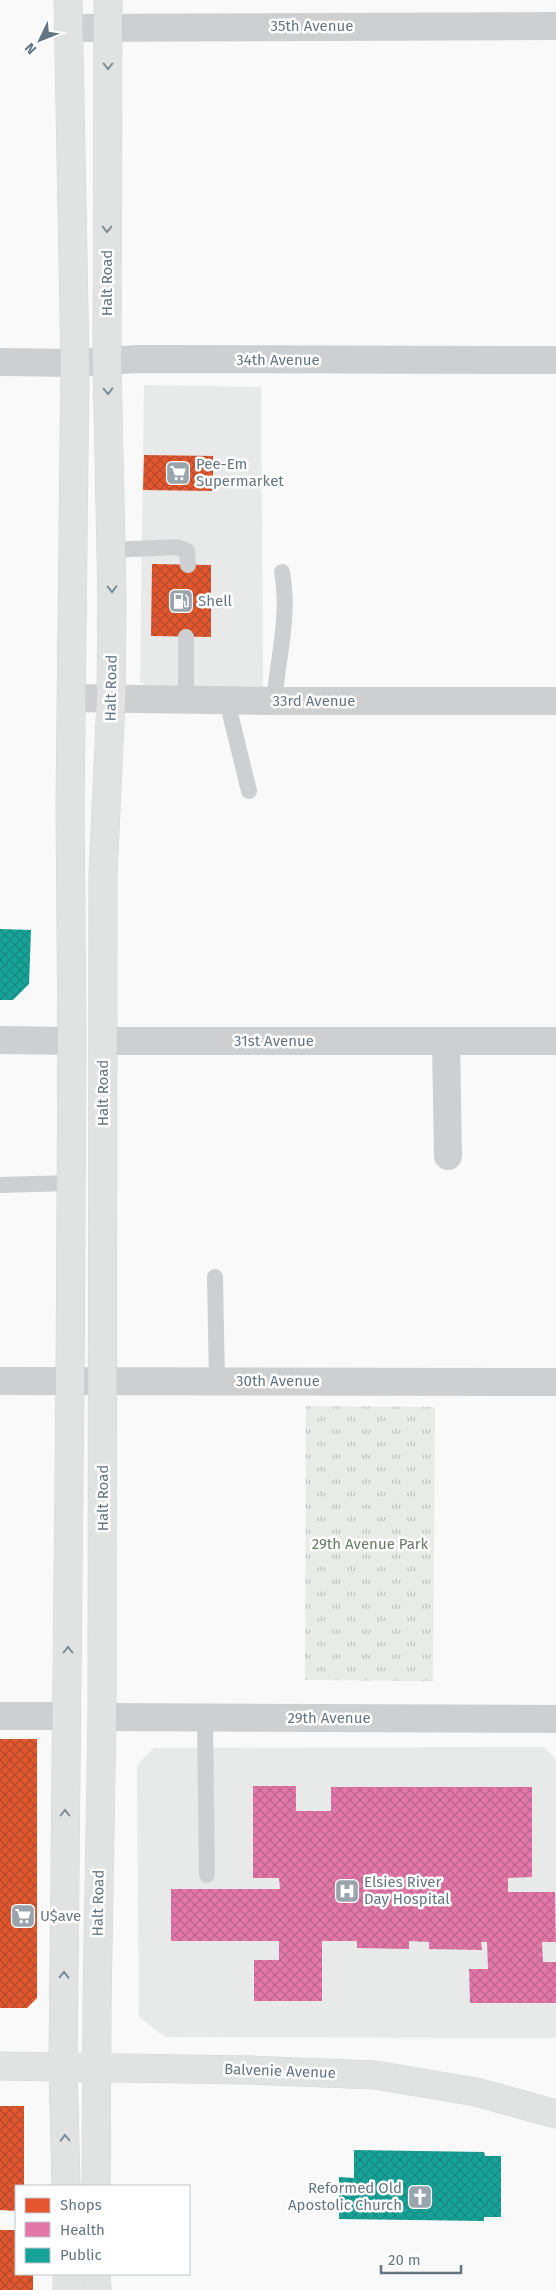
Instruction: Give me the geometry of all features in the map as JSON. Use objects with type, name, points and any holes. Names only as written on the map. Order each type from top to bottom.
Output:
[{"type":"street","name":"Halt Road","points":[[66,2185],[63,2066],[70,1382],[72,1041],[70,806],[75,363],[68,0]]},
{"type":"street","name":"Halt Road","points":[[96,2185],[102,1717],[103,874],[111,700],[111,550],[107,361],[108,0]]},
{"type":"street","name":"35th Avenue","points":[[69,28],[556,26]]},
{"type":"street","name":"34th Avenue","points":[[0,362],[556,360]]},
{"type":"street","name":"33rd Avenue","points":[[72,698],[227,701],[556,701]]},
{"type":"street","points":[[0,1040],[72,1041]]},
{"type":"street","name":"31st Avenue","points":[[103,1041],[556,1041]]},
{"type":"street","points":[[446,1041],[448,1156]]},
{"type":"street","name":"30th Avenue","points":[[0,1382],[556,1382]]},
{"type":"street","points":[[0,1716],[67,1716]]},
{"type":"street","name":"29th Avenue","points":[[102,1717],[556,1719]]},
{"type":"street","name":"Balvenie Avenue","points":[[0,2066],[247,2070],[375,2075],[476,2092],[556,2114]]},
{"type":"street","points":[[67,2275],[67,2290]]},
{"type":"street","points":[[96,2275],[96,2290]]},
{"type":"lane","points":[[111,550],[177,548],[187,552],[188,565]]},
{"type":"lane","points":[[274,701],[283,641],[286,594],[282,572]]},
{"type":"lane","points":[[186,637],[186,700]]},
{"type":"lane","points":[[227,701],[249,791]]},
{"type":"lane","points":[[0,1185],[70,1183]]},
{"type":"lane","points":[[215,1277],[217,1381]]},
{"type":"lane","points":[[205,1717],[207,1874]]},
{"type":"shaded area","points":[[144,385],[261,387],[263,688],[152,688],[140,682]]},
{"type":"shaded area","name":"Elsies River Day Hospital","points":[[544,1747],[556,1760],[556,2038],[165,2037],[139,2017],[137,1765],[154,1748]]},
{"type":"green space","name":"29th Avenue Park","points":[[306,1406],[435,1407],[433,1681],[305,1680]]},
{"type":"building: Shops","name":"Pee-Em Supermarket","points":[[144,455],[213,456],[213,491],[143,490]]},
{"type":"building: Shops","points":[[152,564],[211,565],[211,637],[151,636]]},
{"type":"building: Shops","points":[[0,1739],[37,1739],[37,1998],[27,2008],[0,2008]]},
{"type":"building: Shops","points":[[0,2106],[24,2106],[24,2185],[15,2185],[15,2211],[0,2210]]},
{"type":"building: Shops","points":[[0,2230],[15,2230],[15,2275],[33,2275],[33,2290],[0,2290]]},
{"type":"building: Health","points":[[253,1786],[296,1786],[296,1811],[331,1811],[331,1787],[532,1787],[532,1877],[508,1878],[508,1892],[555,1892],[556,1942],[542,1942],[543,1962],[556,1962],[556,2003],[470,2003],[469,1969],[488,1969],[487,1942],[481,1942],[482,1950],[429,1949],[429,1942],[409,1941],[409,1949],[357,1948],[357,1941],[322,1941],[322,2001],[254,2001],[254,1960],[279,1960],[279,1941],[171,1941],[171,1889],[280,1889],[279,1878],[253,1878]]},
{"type":"building: Public","points":[[0,929],[31,930],[29,984],[13,1000],[0,1000]]},
{"type":"building: Public","name":"Reformed Old Apostolic Church","points":[[354,2150],[484,2152],[485,2156],[501,2156],[501,2217],[484,2217],[484,2221],[339,2219],[339,2177],[354,2178]]},
{"type":"place","name":"Pee-Em Supermarket","points":[[178,473]]},
{"type":"place","name":"Shell","points":[[181,601]]},
{"type":"place","name":"Elsies River Day Hospital","points":[[347,1891]]},
{"type":"place","name":"U$ave","points":[[23,1916]]},
{"type":"place","name":"Reformed Old Apostolic Church","points":[[420,2197]]}]
